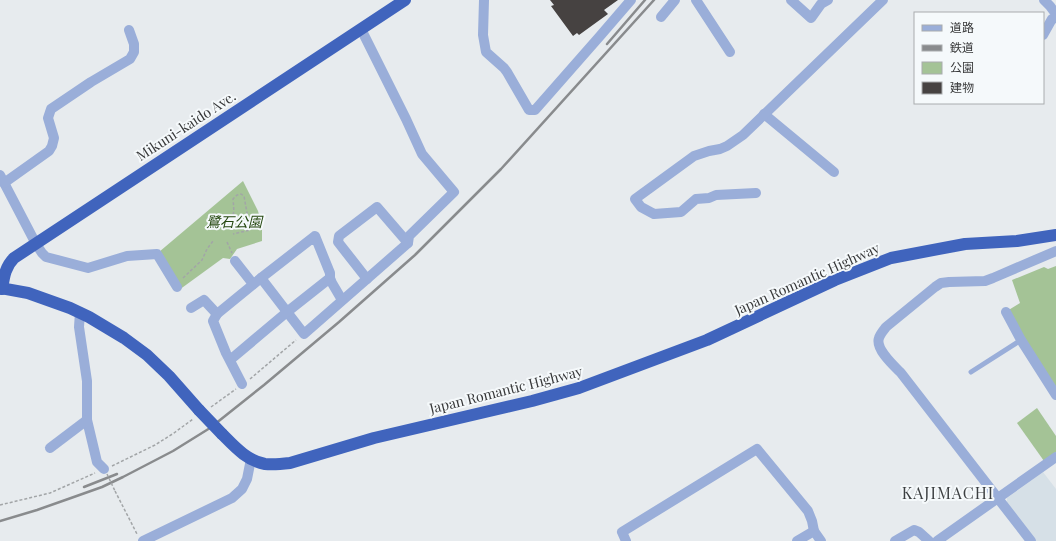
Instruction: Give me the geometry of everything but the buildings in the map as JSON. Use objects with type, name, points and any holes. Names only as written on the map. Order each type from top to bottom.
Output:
[{"type":"highway","name":"Mikuni-kaido Ave.","points":[[1,288],[6,268],[14,258],[405,0]]},
{"type":"highway","name":"Japan Romantic Highway","points":[[1,288],[28,293],[80,312],[124,338],[147,355],[169,376],[237,449],[251,459],[264,464],[278,464],[290,463],[374,438],[532,401],[580,388],[707,340],[835,280],[891,258],[965,244],[1017,241],[1056,234]]},
{"type":"street","points":[[484,0],[483,35],[486,52],[507,72],[529,110],[535,110],[630,0]]},
{"type":"street","points":[[661,17],[675,0]]},
{"type":"street","points":[[696,0],[730,52]]},
{"type":"street","points":[[791,0],[811,18],[821,4],[828,0]]},
{"type":"street","points":[[868,0],[880,3]]},
{"type":"street","points":[[1044,0],[1056,14]]},
{"type":"street","points":[[756,193],[716,195],[709,198],[696,200],[681,212],[654,214],[641,208],[635,199],[694,156],[727,146],[743,135],[880,3]]},
{"type":"street","points":[[1044,33],[1052,19],[1056,18]]},
{"type":"street","points":[[234,261],[257,281],[287,312],[304,334],[408,243],[409,236],[454,192],[422,154],[406,119],[360,29]]},
{"type":"street","points":[[128,30],[134,44],[134,52],[130,59],[91,82],[51,109],[48,118],[54,138],[49,151],[2,179],[36,244],[42,254],[46,257],[88,268],[127,256],[157,254],[176,286]]},
{"type":"street","points":[[764,114],[834,172]]},
{"type":"street","points":[[367,279],[338,242],[339,236],[378,207],[408,243]]},
{"type":"street","points":[[242,384],[226,353],[213,321],[217,314],[314,236],[330,273],[332,283],[342,300]]},
{"type":"street","points":[[1031,541],[901,373],[887,359],[880,348],[878,340],[886,327],[941,283],[989,280],[1056,251]]},
{"type":"street","points":[[230,360],[330,278]]},
{"type":"street","points":[[191,308],[204,300],[217,314]]},
{"type":"street","points":[[80,312],[79,327],[87,381],[87,420],[96,462],[106,472]]},
{"type":"street","points":[[1006,312],[1021,340],[1056,395]]},
{"type":"street","points":[[50,448],[87,420]]},
{"type":"street","points":[[626,541],[622,532],[757,449],[808,511],[814,531],[820,541]]},
{"type":"street","points":[[937,541],[1056,457]]},
{"type":"street","points":[[140,538],[232,498],[242,489],[247,479],[251,459]]},
{"type":"street","points":[[895,541],[914,530],[919,532],[929,541]]},
{"type":"street","points":[[797,541],[814,531]]},
{"type":"lane","points":[[971,372],[1021,340]]},
{"type":"path","points":[[229,224],[234,212],[233,198],[241,194],[244,196],[250,230],[233,234]]},
{"type":"path","points":[[176,286],[202,260],[213,241]]},
{"type":"path","points":[[227,242],[234,261]]},
{"type":"path","points":[[0,505],[50,493],[106,472],[155,446],[202,411],[256,374],[304,334]]},
{"type":"path","points":[[106,472],[140,538]]},
{"type":"shaded area","points":[[1043,472],[1056,489],[1056,541],[1035,541],[1007,504],[1007,498]]},
{"type":"green space","name":"鷺石公園","points":[[243,181],[258,211],[262,226],[262,241],[237,249],[230,259],[223,258],[179,290],[159,252]]},
{"type":"green space","points":[[1056,266],[1056,392],[1007,311],[1020,303],[1012,280],[1044,267],[1048,269]]},
{"type":"green space","points":[[1037,408],[1056,436],[1056,452],[1044,461],[1017,423]]},
{"type":"railway","points":[[607,44],[645,0]]},
{"type":"railway","points":[[0,521],[37,510],[102,487],[123,477],[173,451],[210,428],[264,385],[415,255],[501,169],[654,0]]},
{"type":"railway","points":[[84,487],[117,474]]},
{"type":"district","name":"KAJIMACHI","points":[[948,493]]}]
